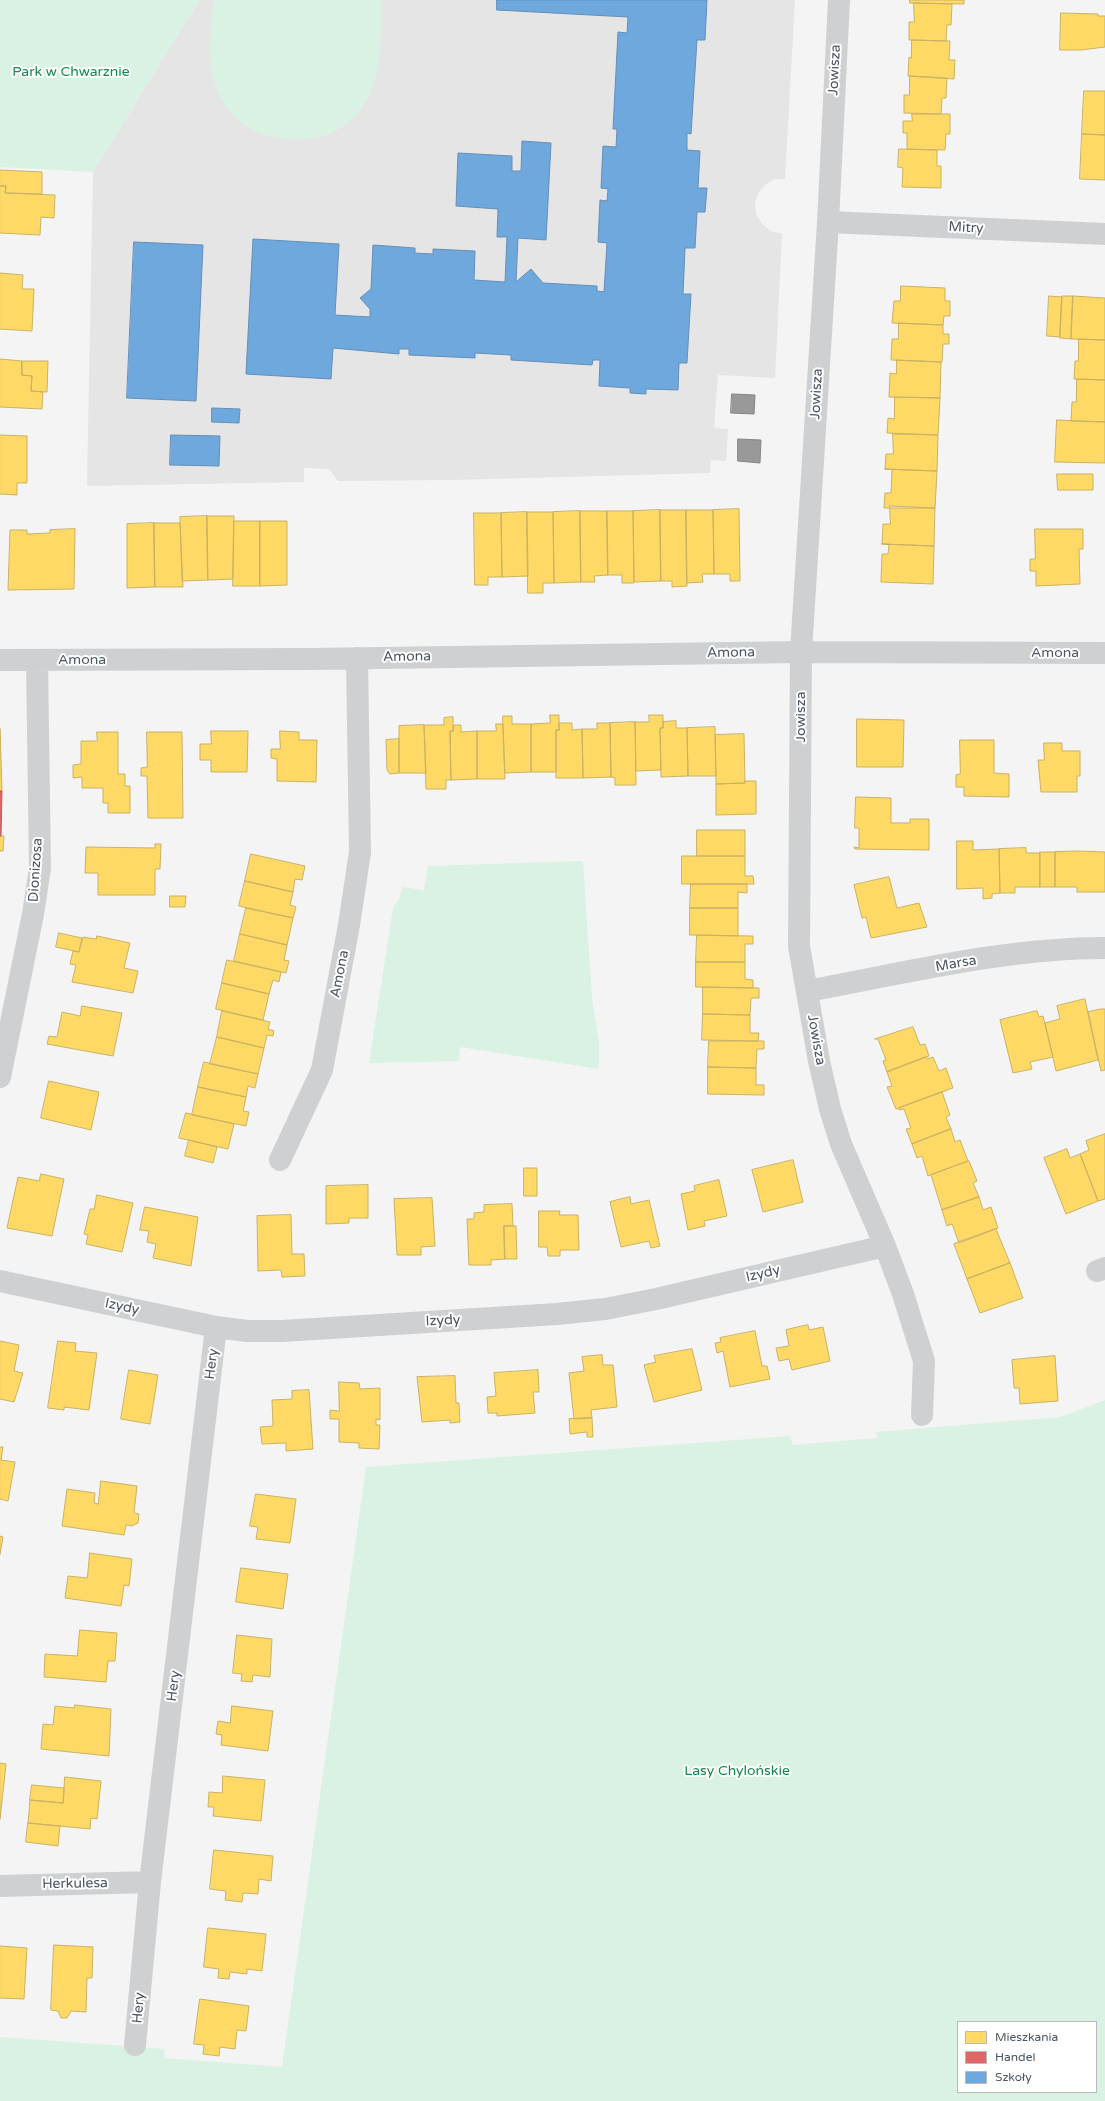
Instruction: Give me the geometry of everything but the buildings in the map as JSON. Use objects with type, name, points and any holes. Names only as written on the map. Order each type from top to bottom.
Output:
[{"type":"street","name":"Jowisza","points":[[839,0],[828,222],[801,652],[799,946],[819,1061],[830,1109],[841,1144],[885,1246],[903,1294],[924,1361],[922,1415]]},
{"type":"street","name":"Mitry","points":[[828,222],[1105,234]]},
{"type":"street","name":"Amona","points":[[0,660],[357,658],[801,652],[1105,653]]},
{"type":"street","name":"Amona","points":[[280,1160],[322,1070],[356,884],[360,852],[357,658]]},
{"type":"street","name":"Dionizosa","points":[[0,1077],[33,914],[40,868],[37,660]]},
{"type":"street","name":"Marsa","points":[[807,991],[1006,955],[1080,948],[1105,948]]},
{"type":"street","name":"Izydy","points":[[0,1281],[216,1327],[247,1331],[282,1331],[557,1314],[605,1309],[656,1299],[885,1246]]},
{"type":"street","name":"Hery","points":[[135,2045],[150,1882],[216,1327]]},
{"type":"street","name":"Herkulesa","points":[[0,1886],[150,1882]]},
{"type":"shaded area","points":[[199,0],[795,0],[785,179],[775,179],[766,184],[759,192],[755,202],[756,214],[762,224],[771,231],[782,234],[775,378],[718,375],[714,428],[728,429],[726,461],[711,460],[710,473],[452,480],[338,481],[329,469],[304,468],[304,482],[87,486],[93,172]]},
{"type":"green space","name":"Park w Chwarznie","points":[[0,0],[199,0],[93,172],[0,167]]},
{"type":"green space","points":[[213,0],[382,0],[380,50],[376,75],[368,98],[358,114],[344,126],[329,134],[294,140],[276,138],[259,132],[239,121],[229,110],[214,82],[210,59]]},
{"type":"green space","points":[[583,861],[592,998],[599,1043],[599,1069],[460,1047],[459,1061],[369,1063],[393,908],[399,899],[402,887],[424,890],[428,866]]},
{"type":"green space","name":"Lasy Chylońskie","points":[[1105,1400],[1105,2101],[0,2101],[0,2037],[165,2049],[164,2058],[282,2067],[366,1467],[791,1436],[792,1445],[878,1438],[876,1432],[1061,1417]]}]
